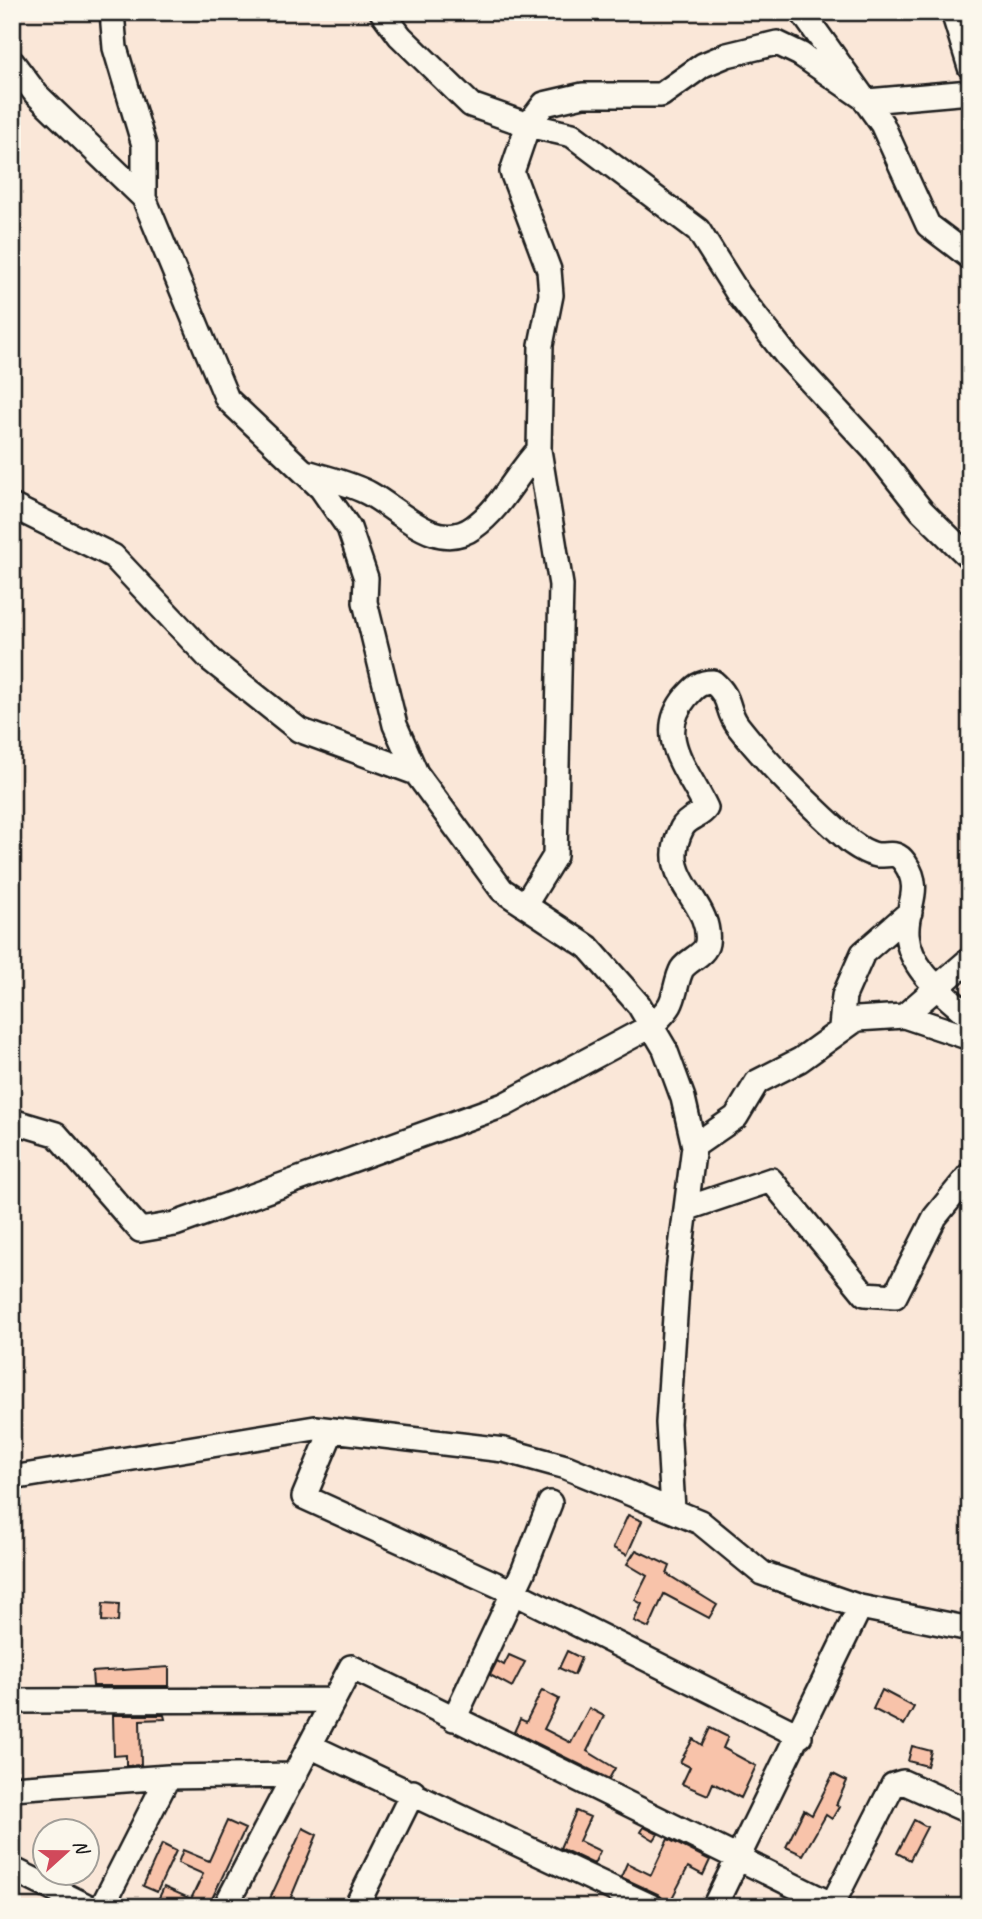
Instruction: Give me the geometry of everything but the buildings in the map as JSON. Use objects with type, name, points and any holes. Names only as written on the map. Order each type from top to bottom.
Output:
[{"type":"street","points":[[112,12],[115,48],[144,145],[144,198],[228,399],[321,488],[349,528],[366,578],[365,602],[394,725],[416,773],[502,890],[526,903],[588,947],[653,1025],[683,1098],[694,1146],[678,1271],[668,1423],[673,1510]]},
{"type":"street","points":[[382,12],[400,36],[471,105],[528,125],[572,135],[698,230],[739,295],[786,355],[874,450],[922,511],[970,558]]},
{"type":"street","points":[[802,12],[882,124],[928,225],[970,257]]},
{"type":"street","points":[[953,12],[970,67]]},
{"type":"street","points":[[526,903],[555,856],[561,585],[539,450],[541,345],[551,295],[549,270],[512,172],[528,125],[544,104],[583,95],[661,95],[715,60],[751,47],[776,43],[800,54],[868,102],[970,92]]},
{"type":"street","points":[[12,62],[36,94],[144,198]]},
{"type":"street","points":[[304,471],[369,493],[424,530],[450,536],[474,528],[510,491],[539,450]]},
{"type":"street","points":[[12,506],[113,556],[211,660],[299,730],[416,773]]},
{"type":"street","points":[[12,1121],[56,1134],[140,1230],[175,1224],[504,1105],[653,1025],[670,1005],[682,969],[706,949],[708,940],[706,925],[696,903],[680,883],[676,865],[681,830],[686,821],[706,808],[679,759],[672,728],[673,712],[697,685],[704,682],[713,682],[722,689],[730,700],[730,715],[762,756],[797,794],[852,843],[877,855],[893,853],[904,860],[912,875],[915,896],[907,934],[917,967],[970,1017]]},
{"type":"street","points":[[841,1027],[844,996],[863,953],[910,912]]},
{"type":"street","points":[[904,1016],[970,959]]},
{"type":"street","points":[[694,1146],[736,1117],[757,1082],[800,1060],[841,1027],[857,1019],[904,1016],[970,1038]]},
{"type":"street","points":[[688,1208],[771,1180],[865,1294],[895,1296],[935,1217],[970,1174]]},
{"type":"street","points":[[12,1478],[315,1428],[504,1450],[566,1467],[700,1522],[762,1573],[860,1606],[970,1629]]},
{"type":"street","points":[[332,1430],[304,1497],[513,1592],[800,1736]]},
{"type":"street","points":[[454,1719],[513,1592],[550,1503]]},
{"type":"street","points":[[714,1907],[800,1736],[860,1606]]},
{"type":"street","points":[[225,1907],[351,1667],[833,1906],[893,1785],[903,1782],[970,1812]]},
{"type":"street","points":[[12,1701],[332,1700]]},
{"type":"street","points":[[310,1746],[652,1907]]},
{"type":"street","points":[[12,1788],[168,1777],[295,1775]]},
{"type":"street","points":[[102,1907],[168,1777]]},
{"type":"street","points":[[356,1907],[412,1792]]},
{"type":"street","points":[[12,1869],[89,1907]]}]
